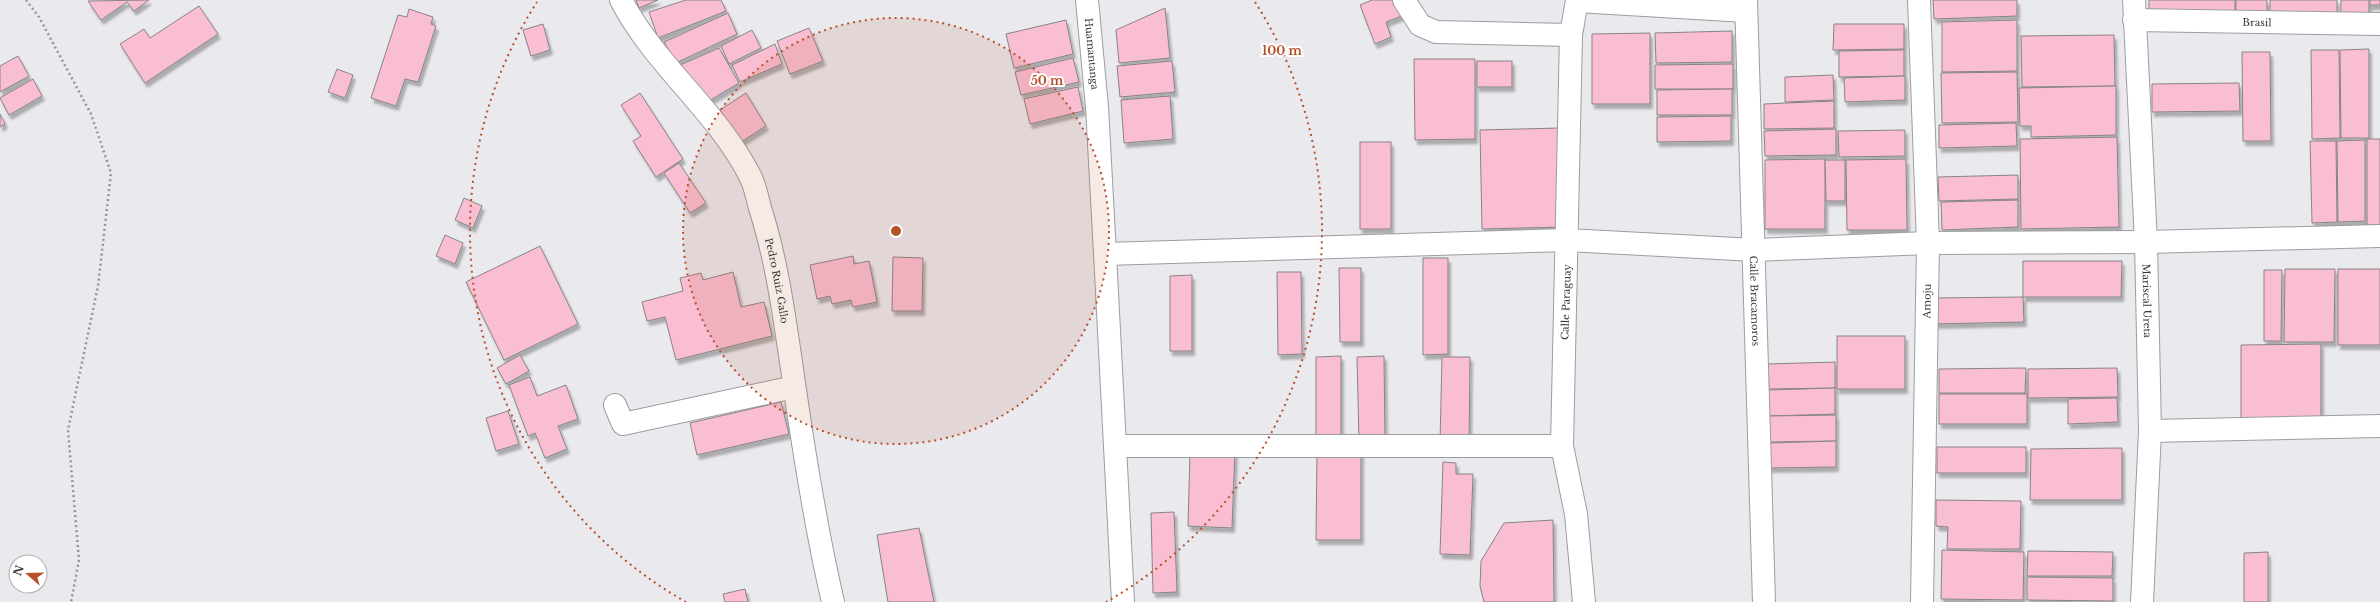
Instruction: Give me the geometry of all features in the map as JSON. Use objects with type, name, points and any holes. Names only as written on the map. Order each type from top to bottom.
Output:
[{"type":"street","name":"Pedro Ruiz Gallo","points":[[621,0],[627,12],[672,72],[725,135],[750,175],[767,231],[782,299],[812,503],[833,602]]},
{"type":"street","name":"Huamantanga","points":[[1087,0],[1097,107],[1123,602]]},
{"type":"street","points":[[1404,0],[1420,25],[1436,32],[1571,35]]},
{"type":"street","name":"Amoju","points":[[1919,0],[1928,243],[1922,602]]},
{"type":"street","points":[[1576,1],[1746,6]]},
{"type":"street","name":"Calle Paraguay","points":[[1576,1],[1571,35],[1568,240],[1562,446],[1576,514],[1584,602]]},
{"type":"street","name":"Calle Bracamoros","points":[[1746,6],[1755,250],[1764,602]]},
{"type":"street","name":"Brasil","points":[[2134,10],[2380,24]]},
{"type":"street","name":"Mariscal Ureta","points":[[2134,10],[2146,242],[2150,431],[2142,602]]},
{"type":"street","points":[[1105,254],[1568,240],[1755,250],[1928,243],[2146,242],[2380,236]]},
{"type":"street","points":[[615,405],[623,424],[794,387]]},
{"type":"street","points":[[2150,431],[2380,426]]},
{"type":"street","points":[[1115,446],[1562,446]]},
{"type":"path","points":[[26,0],[39,17],[91,114],[111,173],[98,286],[68,430],[79,560],[71,602]]},
{"type":"building","points":[[149,0],[134,11],[127,2],[101,20],[88,1]]},
{"type":"building","points":[[636,0],[658,0],[639,8]]},
{"type":"building","points":[[686,0],[721,0],[726,11],[658,38],[649,12]]},
{"type":"building","points":[[1372,0],[1396,0],[1402,16],[1386,22],[1391,37],[1375,44],[1360,5]]},
{"type":"building","points":[[1933,0],[2017,0],[2017,16],[1934,19]]},
{"type":"building","points":[[2149,0],[2235,0],[2235,15],[2149,17]]},
{"type":"building","points":[[2236,0],[2267,0],[2267,12],[2236,13]]},
{"type":"building","points":[[2270,0],[2337,0],[2337,14],[2270,15]]},
{"type":"building","points":[[2341,0],[2369,0],[2369,16],[2341,16]]},
{"type":"building","points":[[2370,0],[2380,0],[2380,5],[2370,5]]},
{"type":"building","points":[[199,6],[218,34],[145,83],[120,44],[144,29],[150,38]]},
{"type":"building","points":[[1165,8],[1170,58],[1119,63],[1116,30]]},
{"type":"building","points":[[409,9],[433,17],[431,24],[436,26],[418,82],[405,79],[396,106],[371,98],[398,15],[407,17]]},
{"type":"building","points":[[728,13],[737,34],[676,63],[664,42]]},
{"type":"building","points":[[1066,20],[1073,54],[1014,68],[1006,34]]},
{"type":"building","points":[[2017,20],[2017,71],[1942,72],[1942,22]]},
{"type":"building","points":[[543,24],[550,50],[531,56],[523,30]]},
{"type":"building","points":[[1834,24],[1904,24],[1904,49],[1833,50]]},
{"type":"building","points":[[809,28],[823,61],[790,74],[777,41]]},
{"type":"building","points":[[752,30],[761,48],[729,64],[721,46]]},
{"type":"building","points":[[1732,31],[1732,62],[1656,63],[1655,33]]},
{"type":"building","points":[[1650,33],[1650,104],[1592,104],[1592,34]]},
{"type":"building","points":[[2114,35],[2115,86],[2022,87],[2021,36]]},
{"type":"building","points":[[775,44],[782,64],[740,82],[732,65]]},
{"type":"building","points":[[719,48],[739,83],[702,105],[680,65]]},
{"type":"building","points":[[2369,49],[2369,138],[2341,138],[2340,50]]},
{"type":"building","points":[[1904,50],[1904,76],[1839,77],[1839,51]]},
{"type":"building","points":[[2311,50],[2339,50],[2340,138],[2312,139]]},
{"type":"building","points":[[2242,52],[2270,52],[2271,141],[2243,141]]},
{"type":"building","points":[[18,56],[29,76],[0,92],[0,66]]},
{"type":"building","points":[[1073,58],[1079,82],[1021,95],[1015,72]]},
{"type":"building","points":[[1414,59],[1475,59],[1475,139],[1415,140]]},
{"type":"building","points":[[1172,61],[1175,92],[1120,97],[1117,66]]},
{"type":"building","points":[[1477,61],[1512,61],[1512,87],[1477,87]]},
{"type":"building","points":[[1733,64],[1733,89],[1655,89],[1655,65]]},
{"type":"building","points":[[337,69],[353,75],[345,98],[328,92]]},
{"type":"building","points":[[2017,72],[2018,122],[1942,123],[1941,73]]},
{"type":"building","points":[[1833,75],[1834,100],[1785,102],[1785,77]]},
{"type":"building","points":[[1905,76],[1905,100],[1845,102],[1844,78]]},
{"type":"building","points":[[33,79],[42,96],[9,115],[0,98]]},
{"type":"building","points":[[2239,83],[2240,111],[2152,112],[2152,84]]},
{"type":"building","points":[[2116,86],[2116,135],[2031,137],[2031,126],[2020,126],[2019,88]]},
{"type":"building","points":[[1078,87],[1083,111],[1030,124],[1024,99]]},
{"type":"building","points":[[1732,89],[1732,115],[1657,115],[1657,90]]},
{"type":"building","points":[[640,93],[683,159],[656,177],[633,141],[641,136],[621,105]]},
{"type":"building","points":[[746,93],[766,126],[741,142],[720,110]]},
{"type":"building","points":[[1170,96],[1173,139],[1124,143],[1121,100]]},
{"type":"building","points":[[1834,101],[1834,128],[1764,129],[1764,104]]},
{"type":"building","points":[[0,114],[5,124],[0,127]]},
{"type":"building","points":[[1731,116],[1731,141],[1657,142],[1657,117]]},
{"type":"building","points":[[2016,123],[2017,146],[1939,148],[1939,125]]},
{"type":"building","points":[[1560,128],[1562,227],[1482,229],[1480,130]]},
{"type":"building","points":[[1836,129],[1836,155],[1765,156],[1764,131]]},
{"type":"building","points":[[1905,130],[1905,156],[1839,157],[1838,131]]},
{"type":"building","points":[[2117,137],[2119,227],[2021,229],[2020,139]]},
{"type":"building","points":[[2367,139],[2380,139],[2380,225],[2367,225]]},
{"type":"building","points":[[2365,140],[2365,221],[2338,222],[2337,141]]},
{"type":"building","points":[[2310,141],[2336,141],[2337,222],[2312,223]]},
{"type":"building","points":[[1360,142],[1391,142],[1391,229],[1360,229]]},
{"type":"building","points":[[1825,159],[1825,229],[1765,229],[1765,160]]},
{"type":"building","points":[[1906,159],[1907,230],[1847,230],[1846,160]]},
{"type":"building","points":[[1825,160],[1845,160],[1845,201],[1826,201]]},
{"type":"building","points":[[679,163],[706,203],[690,213],[664,173]]},
{"type":"building","points":[[2018,175],[2018,199],[1939,201],[1938,177]]},
{"type":"building","points":[[464,198],[482,206],[473,228],[455,220]]},
{"type":"building","points":[[2018,200],[2018,227],[1942,230],[1941,202]]},
{"type":"building","points":[[445,235],[463,243],[455,264],[436,256]]},
{"type":"building","points":[[540,246],[578,324],[504,360],[466,282]]},
{"type":"building","points":[[853,256],[854,264],[869,261],[877,302],[853,307],[851,300],[832,304],[830,296],[817,299],[810,265]]},
{"type":"building","points":[[893,257],[923,258],[922,311],[892,311]]},
{"type":"building","points":[[1423,258],[1448,258],[1448,354],[1423,355]]},
{"type":"building","points":[[2023,261],[2122,261],[2121,297],[2023,297]]},
{"type":"building","points":[[1339,268],[1361,268],[1361,342],[1340,342]]},
{"type":"building","points":[[2285,269],[2335,269],[2334,342],[2284,342]]},
{"type":"building","points":[[2338,269],[2380,269],[2380,345],[2338,345]]},
{"type":"building","points":[[2264,270],[2282,270],[2281,341],[2264,341]]},
{"type":"building","points":[[733,272],[741,307],[764,302],[772,336],[676,360],[665,317],[647,321],[642,302],[683,291],[680,278],[701,273],[703,280]]},
{"type":"building","points":[[1277,272],[1301,272],[1302,354],[1278,355]]},
{"type":"building","points":[[1192,275],[1192,351],[1170,351],[1170,276]]},
{"type":"building","points":[[2023,297],[2024,322],[1932,324],[1931,298]]},
{"type":"building","points":[[1837,336],[1905,336],[1905,389],[1837,389]]},
{"type":"building","points":[[2321,344],[2321,422],[2241,423],[2241,345]]},
{"type":"building","points":[[520,355],[529,371],[506,384],[497,368]]},
{"type":"building","points":[[1341,356],[1341,438],[1316,438],[1316,357]]},
{"type":"building","points":[[1384,356],[1385,440],[1359,441],[1357,357]]},
{"type":"building","points":[[1442,357],[1470,357],[1469,443],[1440,443]]},
{"type":"building","points":[[1835,362],[1835,388],[1769,389],[1768,364]]},
{"type":"building","points":[[2026,368],[2025,393],[1939,393],[1939,369]]},
{"type":"building","points":[[2117,368],[2118,397],[2028,398],[2028,369]]},
{"type":"building","points":[[530,377],[537,396],[566,385],[578,419],[558,426],[567,449],[545,458],[535,433],[528,436],[509,385]]},
{"type":"building","points":[[1835,388],[1835,414],[1769,416],[1768,390]]},
{"type":"building","points":[[1939,394],[2027,394],[2027,424],[1939,424]]},
{"type":"building","points":[[2117,398],[2118,422],[2068,424],[2068,399]]},
{"type":"building","points":[[781,402],[789,434],[697,455],[690,423]]},
{"type":"building","points":[[508,411],[519,444],[496,451],[486,418]]},
{"type":"building","points":[[1836,415],[1836,441],[1769,442],[1769,416]]},
{"type":"building","points":[[1836,441],[1836,467],[1769,468],[1769,443]]},
{"type":"building","points":[[1937,447],[2026,447],[2026,473],[1937,473]]},
{"type":"building","points":[[2122,448],[2122,500],[2030,500],[2031,449]]},
{"type":"building","points":[[1235,449],[1232,528],[1188,526],[1190,454]]},
{"type":"building","points":[[1317,451],[1361,451],[1361,540],[1316,540]]},
{"type":"building","points":[[1443,462],[1456,463],[1456,474],[1473,474],[1470,555],[1440,554]]},
{"type":"building","points":[[1936,500],[2021,501],[2020,549],[1947,549],[1948,527],[1936,526]]},
{"type":"building","points":[[1174,512],[1177,592],[1153,593],[1151,513]]},
{"type":"building","points":[[1553,520],[1554,602],[1484,602],[1480,586],[1481,561],[1504,523]]},
{"type":"building","points":[[919,528],[934,602],[888,602],[877,535]]},
{"type":"building","points":[[1942,550],[2024,552],[2023,600],[1941,599]]},
{"type":"building","points":[[2028,551],[2113,552],[2112,576],[2027,576]]},
{"type":"building","points":[[2268,552],[2268,602],[2244,602],[2244,553]]},
{"type":"building","points":[[2027,577],[2113,578],[2113,601],[2027,600]]},
{"type":"building","points":[[745,589],[748,602],[725,602],[723,594]]}]
